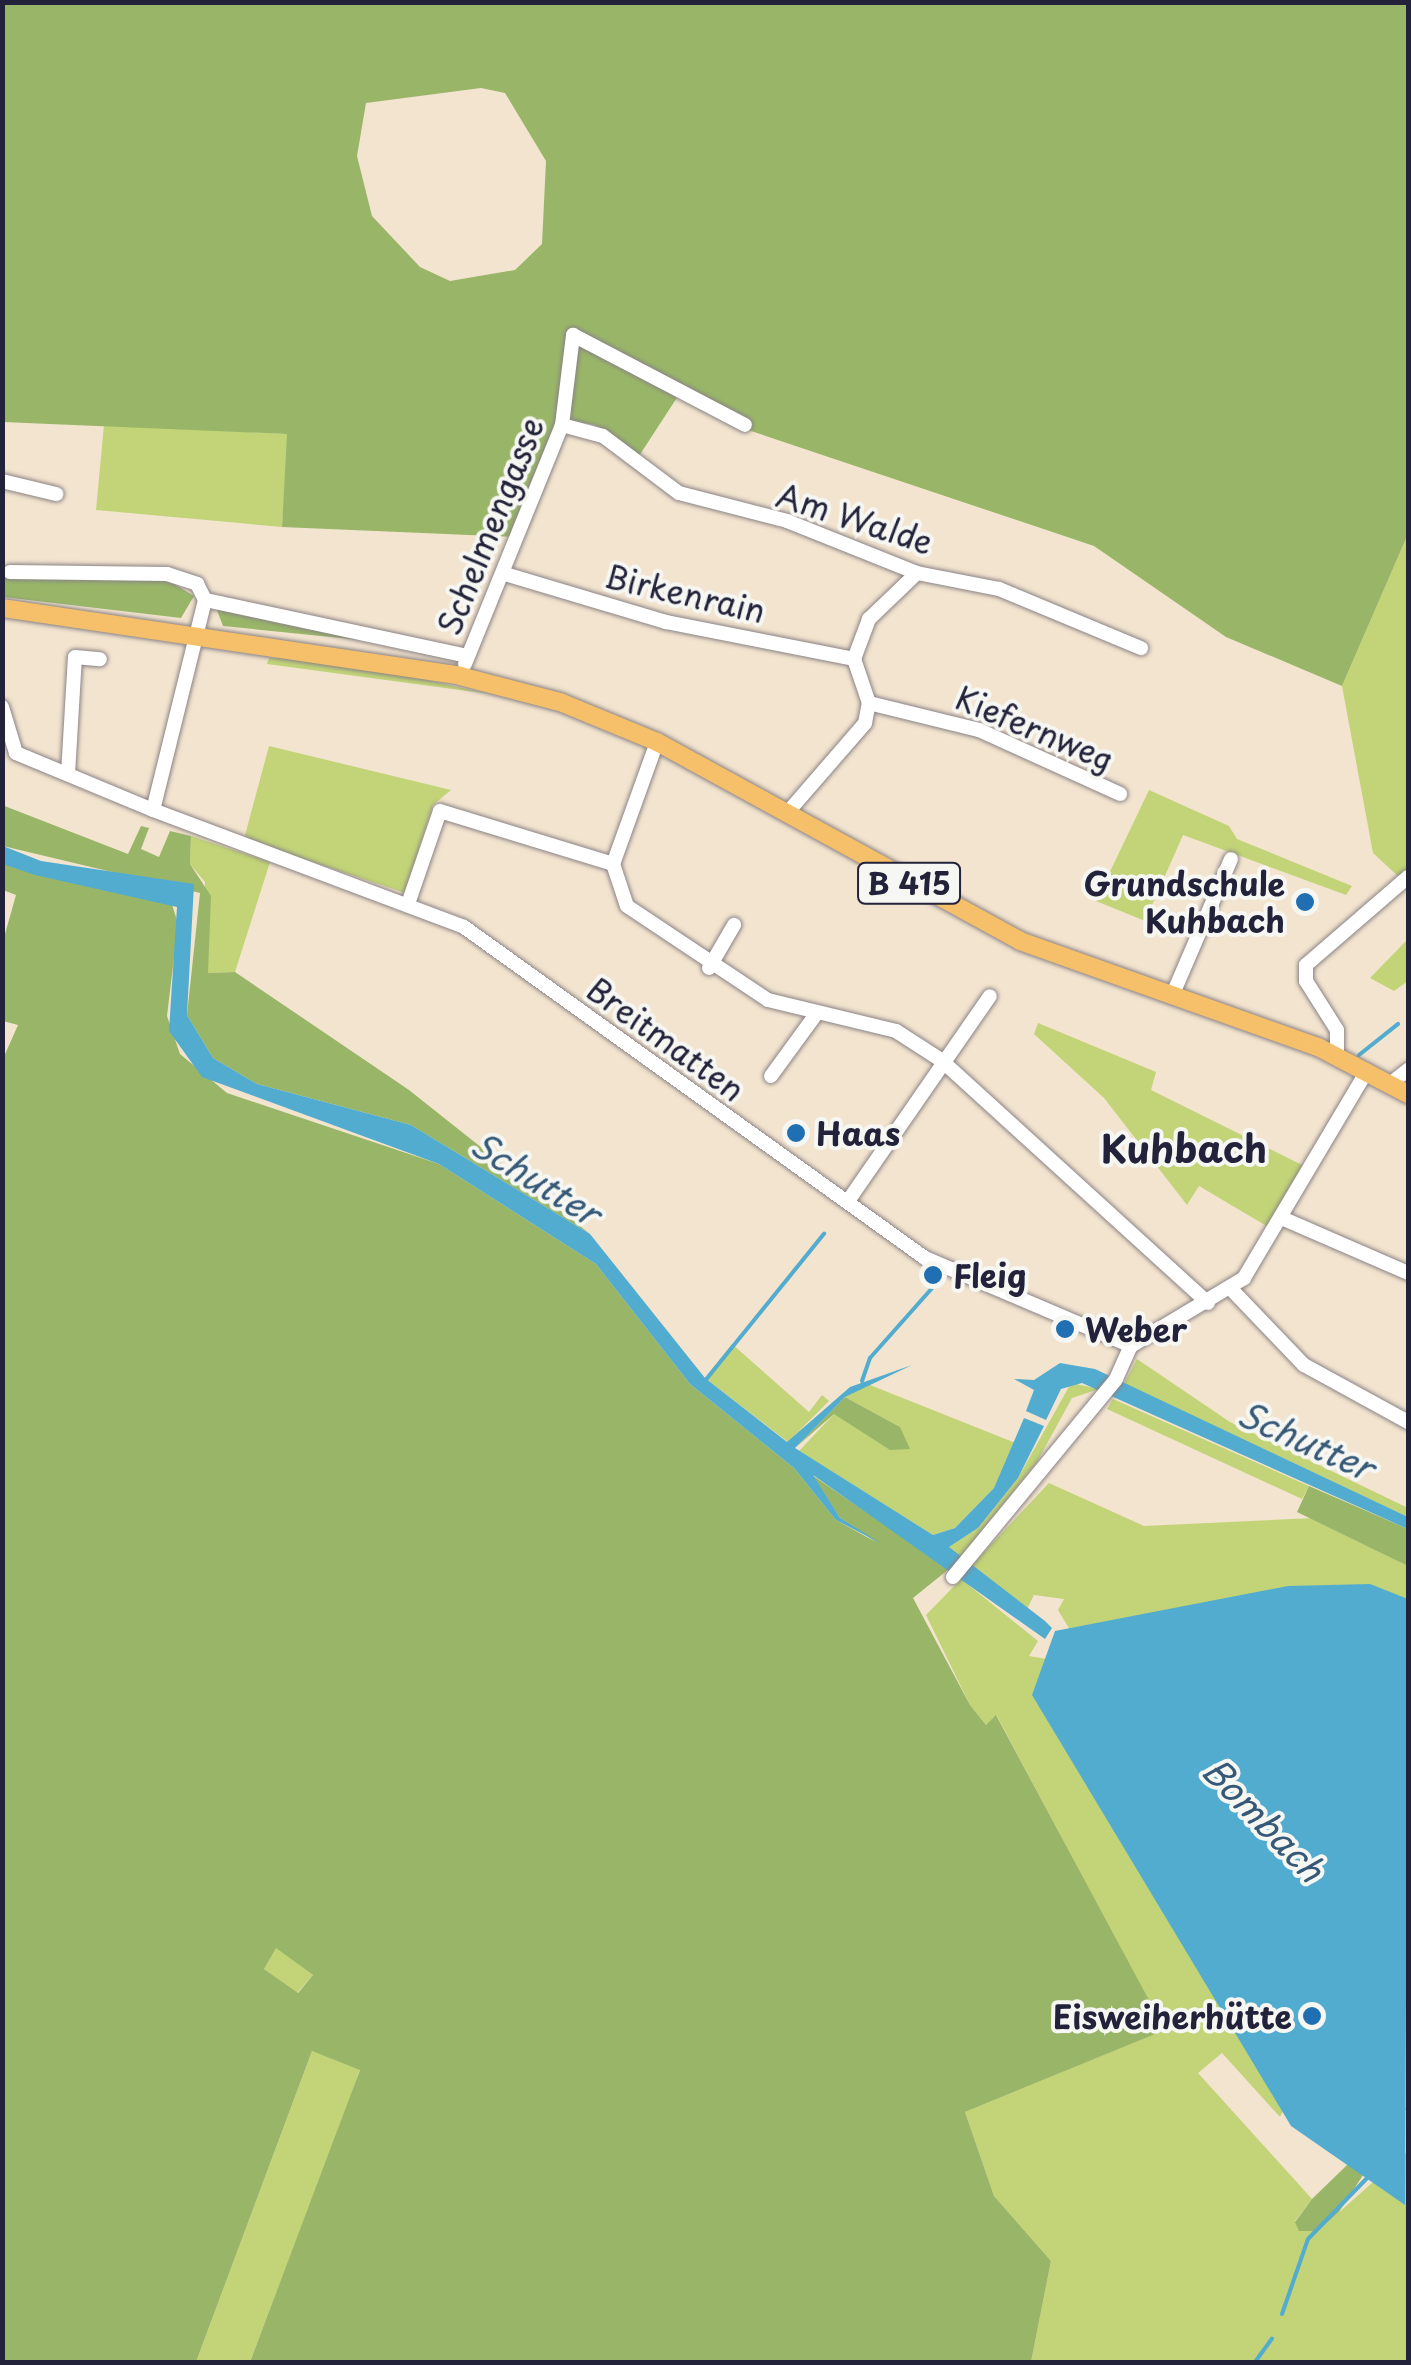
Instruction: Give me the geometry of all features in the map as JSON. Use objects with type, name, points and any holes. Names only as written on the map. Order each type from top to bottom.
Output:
[{"type":"main road","name":"B 415","points":[[2,608],[460,676],[560,702],[657,742],[1007,935],[1336,1056],[1408,1094]]},
{"type":"street","name":"Schelmengasse","points":[[460,676],[505,574],[562,425],[573,334],[745,425]]},
{"type":"street","name":"Am Walde","points":[[562,425],[603,436],[679,494],[787,522],[917,573],[999,590],[1141,648]]},
{"type":"street","points":[[2,480],[56,494]]},
{"type":"street","points":[[10,572],[167,574],[197,584],[205,600],[199,636],[153,810]]},
{"type":"street","points":[[788,812],[813,774],[855,739],[868,703],[854,659],[869,620],[917,573]]},
{"type":"street","name":"Birkenrain","points":[[505,574],[666,622],[854,659]]},
{"type":"street","points":[[205,600],[468,656]]},
{"type":"street","points":[[68,774],[75,657],[100,659]]},
{"type":"street","name":"Kiefernweg","points":[[868,703],[980,730],[1120,794]]},
{"type":"street","name":"Breitmatten","points":[[2,707],[12,749],[153,810],[464,926],[956,1274],[1131,1346]]},
{"type":"street","points":[[657,742],[613,864],[627,906],[710,968],[817,1013],[896,1031],[941,1060],[1208,1302]]},
{"type":"street","points":[[408,902],[440,811],[613,864]]},
{"type":"street","points":[[1172,996],[1231,859]]},
{"type":"street","points":[[1336,1056],[1338,1030],[1306,981],[1306,965],[1408,877]]},
{"type":"street","points":[[710,968],[734,925]]},
{"type":"street","points":[[848,1201],[941,1060],[990,996]]},
{"type":"street","points":[[772,1076],[817,1013]]},
{"type":"street","points":[[1390,1084],[1408,1070]]},
{"type":"street","points":[[952,1577],[1116,1379],[1131,1346],[1232,1288],[1284,1219],[1367,1071]]},
{"type":"street","points":[[1284,1219],[1408,1273]]},
{"type":"street","points":[[1232,1288],[1304,1365],[1408,1422]]},
{"type":"green space","points":[[3,3],[1408,3],[1408,534],[1342,686],[1226,637],[1094,546],[745,429],[680,393],[639,456],[595,425],[557,418],[513,537],[282,527],[287,434],[3,422]],"holes":[[[481,88],[505,93],[546,161],[542,244],[515,270],[450,281],[420,267],[372,216],[357,156],[366,103]]]},
{"type":"green space","points":[[104,425],[288,434],[282,527],[96,510]]},
{"type":"green space","points":[[1408,534],[1408,873],[1400,878],[1373,853],[1342,686]]},
{"type":"green space","points":[[4,577],[166,579],[194,596],[181,618],[3,597]]},
{"type":"green space","points":[[215,605],[451,656],[460,662],[361,640],[223,626]]},
{"type":"green space","points":[[269,658],[330,659],[490,694],[267,664]]},
{"type":"green space","points":[[269,746],[451,790],[433,805],[405,893],[244,839]]},
{"type":"green space","points":[[1149,790],[1229,826],[1237,839],[1352,886],[1346,895],[1183,835],[1145,921],[1096,901]]},
{"type":"green space","points":[[2,805],[128,854],[141,826],[149,828],[141,849],[159,857],[170,831],[191,836],[190,864],[211,896],[208,973],[235,972],[409,1090],[590,1234],[411,1125],[257,1084],[213,1058],[187,1015],[200,893],[3,846]]},
{"type":"green space","points":[[191,836],[270,862],[235,972],[208,973],[203,961],[205,882],[190,864]]},
{"type":"green space","points":[[3,864],[171,901],[178,924],[167,1016],[180,1054],[227,1093],[439,1164],[596,1264],[690,1384],[794,1468],[836,1520],[876,1542],[840,1518],[812,1475],[949,1569],[913,1598],[970,1705],[986,1725],[996,1715],[1165,2030],[965,2112],[994,2196],[1051,2261],[1031,2362],[250,2362],[360,2070],[312,2051],[196,2362],[3,2362],[2,1061],[18,1025],[3,1021],[3,941],[16,895],[3,890]],"holes":[[[276,1948],[313,1975],[298,1993],[264,1969]]]},
{"type":"green space","points":[[1408,939],[1408,981],[1394,991],[1370,978]]},
{"type":"green space","points":[[1038,1023],[1156,1072],[1151,1090],[1306,1167],[1270,1228],[1199,1186],[1187,1205],[1104,1098],[1034,1034]]},
{"type":"green space","points":[[732,1344],[809,1412],[822,1395],[829,1401],[788,1442],[705,1378]]},
{"type":"green space","points":[[1137,1359],[1230,1422],[1408,1508],[1408,1517],[1124,1384]]},
{"type":"green space","points":[[865,1383],[1018,1444],[994,1488],[955,1528],[933,1535],[799,1451],[834,1414],[900,1427],[845,1397]]},
{"type":"green space","points":[[1071,1383],[1099,1389],[1072,1398],[1037,1462],[959,1559],[949,1547],[978,1528],[1018,1478]]},
{"type":"green space","points":[[845,1397],[900,1427],[910,1449],[890,1450],[834,1414],[795,1448]]},
{"type":"green space","points":[[1113,1399],[1309,1486],[1302,1499],[1107,1409]]},
{"type":"green space","points":[[1049,1483],[1144,1526],[1315,1518],[1408,1566],[1408,1618],[1316,2049],[1280,2117],[1222,2053],[1198,2073],[1312,2199],[1295,2221],[1318,2231],[1408,2151],[1408,2362],[1031,2362],[1051,2261],[994,2196],[965,2112],[1164,2030],[997,1716],[986,1725],[970,1705],[926,1615],[961,1579],[1038,1641],[1029,1656],[1047,1659],[1057,1632],[1070,1630],[1058,1610],[1064,1599],[1034,1595],[1027,1609],[970,1567]]},
{"type":"green space","points":[[1309,1486],[1408,1529],[1408,1566],[1297,1512]]},
{"type":"green space","points":[[276,1947],[313,1975],[297,1993],[264,1969]]},
{"type":"green space","points":[[312,2051],[360,2069],[348,2104],[250,2362],[196,2362]]},
{"type":"green space","points":[[1408,2106],[1339,2212],[1318,2231],[1299,2231],[1295,2222],[1312,2199]]},
{"type":"water","points":[[3,846],[41,861],[194,884],[187,1015],[213,1058],[257,1084],[411,1125],[590,1234],[705,1378],[787,1442],[850,1387],[912,1365],[845,1397],[795,1448],[933,1535],[955,1528],[994,1488],[1024,1418],[1044,1426],[1018,1478],[978,1528],[949,1547],[1045,1621],[1052,1628],[1045,1639],[813,1475],[840,1518],[882,1544],[836,1520],[794,1468],[690,1384],[596,1264],[439,1164],[202,1077],[169,1031],[177,907],[35,875],[3,864]]},
{"type":"water","points":[[1060,1363],[1095,1369],[1408,1517],[1408,1529],[1082,1383],[1061,1389],[1046,1420],[1026,1411],[1034,1390],[1014,1379],[1034,1380]]},
{"type":"water","points":[[1370,1584],[1408,1599],[1405,2205],[1291,2126],[1032,1695],[1055,1631],[1288,1586]]},
{"type":"waterway","points":[[1359,1055],[1398,1024]]},
{"type":"waterway","points":[[704,1382],[824,1234]]},
{"type":"waterway","points":[[862,1381],[870,1358],[934,1286]]},
{"type":"waterway","name":"Bombach","points":[[1282,2314],[1308,2239],[1368,2177]]},
{"type":"waterway","name":"Bombach","points":[[1255,2362],[1272,2339]]},
{"type":"place","name":"Grundschule Kuhbach","points":[[1305,902]]},
{"type":"place","name":"Haas","points":[[796,1133]]},
{"type":"place","name":"Fleig","points":[[933,1275]]},
{"type":"place","name":"Weber","points":[[1065,1329]]},
{"type":"place","name":"Eisweiherhütte","points":[[1312,2016]]},
{"type":"district","name":"Kuhbach","points":[[1184,1148]]},
{"type":"water label","name":"Schutter","points":[[536,1178]]},
{"type":"water label","name":"Schutter","points":[[1306,1440]]}]
